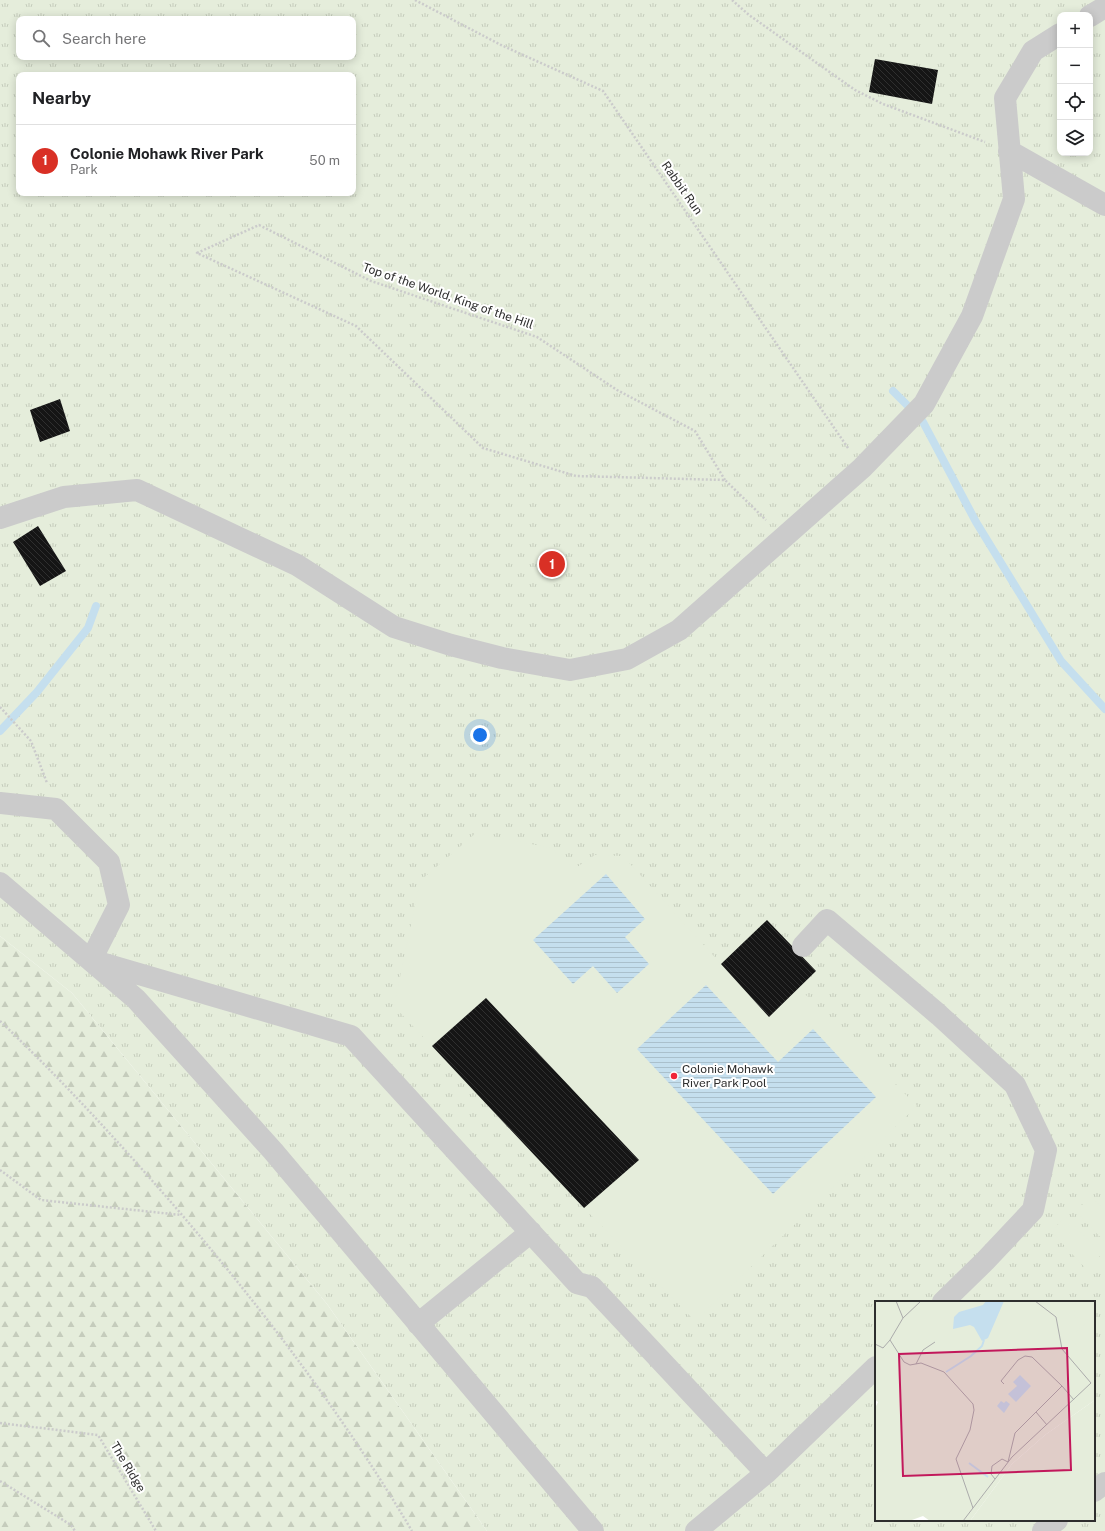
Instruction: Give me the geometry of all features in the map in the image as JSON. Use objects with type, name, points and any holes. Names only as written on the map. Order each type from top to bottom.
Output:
[{"type":"street","points":[[1093,14],[1105,6]]},
{"type":"street","points":[[0,518],[64,497],[137,490],[297,565],[394,627],[451,645],[502,658],[570,670],[627,659],[679,630],[862,468],[924,404],[972,316],[1014,199],[1005,98],[1033,51],[1057,36]]},
{"type":"street","points":[[1009,151],[1105,205]]},
{"type":"street","points":[[0,803],[56,809],[109,862],[120,905],[91,960]]},
{"type":"street","points":[[0,883],[142,1005],[273,1151],[593,1531]]},
{"type":"street","points":[[803,946],[827,920],[939,1015],[1015,1085],[1046,1150],[1033,1210],[985,1261],[944,1301]]},
{"type":"street","points":[[91,960],[351,1036],[576,1282],[592,1287],[766,1473]]},
{"type":"street","points":[[418,1324],[531,1232]]},
{"type":"street","points":[[696,1531],[766,1473],[875,1368]]},
{"type":"street","points":[[1095,1490],[1105,1483]]},
{"type":"street","points":[[1043,1531],[1056,1521]]},
{"type":"path","name":"Rabbit Run","points":[[415,0],[501,45],[603,91],[862,468]]},
{"type":"path","points":[[732,0],[749,15],[855,90],[884,104],[1009,151]]},
{"type":"path","name":"Top of the World, King of the Hill","points":[[725,480],[576,476],[483,448],[356,326],[197,253],[259,225],[371,281],[537,337],[617,390],[695,431],[725,480],[784,537]]},
{"type":"path","points":[[0,707],[31,741],[56,809]]},
{"type":"path","points":[[0,1021],[81,1102],[182,1215],[241,1286],[293,1352],[393,1500],[412,1531]]},
{"type":"path","points":[[0,1170],[41,1200],[182,1215]]},
{"type":"path","name":"The Ridge","points":[[0,1423],[98,1435],[156,1531]]},
{"type":"path","points":[[0,1481],[71,1525],[76,1531]]},
{"type":"green space","points":[[0,0],[1105,0],[1105,1531],[487,1531],[327,1304],[72,993],[0,936]]},
{"type":"green space","name":"Colonie Mohawk River Park Pool","points":[[476,833],[551,848],[574,869],[595,855],[623,856],[769,1017],[799,988],[917,1106],[695,1321],[584,1208],[394,1006],[420,881]]},
{"type":"green space","points":[[0,936],[72,993],[327,1304],[487,1531],[0,1531]]},
{"type":"green space","points":[[1091,1196],[1105,1211],[1105,1242],[1076,1211]]},
{"type":"green space","points":[[1066,1217],[1102,1254],[1086,1269],[1051,1231]]},
{"type":"water","points":[[606,874],[645,919],[625,937],[649,964],[617,993],[593,966],[573,984],[533,940]]},
{"type":"water","points":[[706,985],[778,1062],[813,1029],[876,1097],[773,1194],[637,1049]]},
{"type":"building","points":[[875,59],[938,70],[932,104],[869,92]]},
{"type":"building","points":[[60,399],[70,431],[40,442],[30,410]]},
{"type":"building","points":[[38,526],[66,571],[40,586],[13,542]]},
{"type":"building","points":[[767,920],[816,971],[769,1017],[721,964]]},
{"type":"building","points":[[486,998],[639,1160],[584,1208],[432,1046]]},
{"type":"waterway","points":[[893,391],[907,405]]},
{"type":"waterway","points":[[923,422],[976,522],[1061,661],[1105,709]]},
{"type":"waterway","points":[[0,731],[37,692],[88,628],[96,606]]},
{"type":"place","name":"Colonie Mohawk River Park","points":[[552,564]]},
{"type":"place","name":"Colonie Mohawk River Park Pool","points":[[674,1076]]}]
